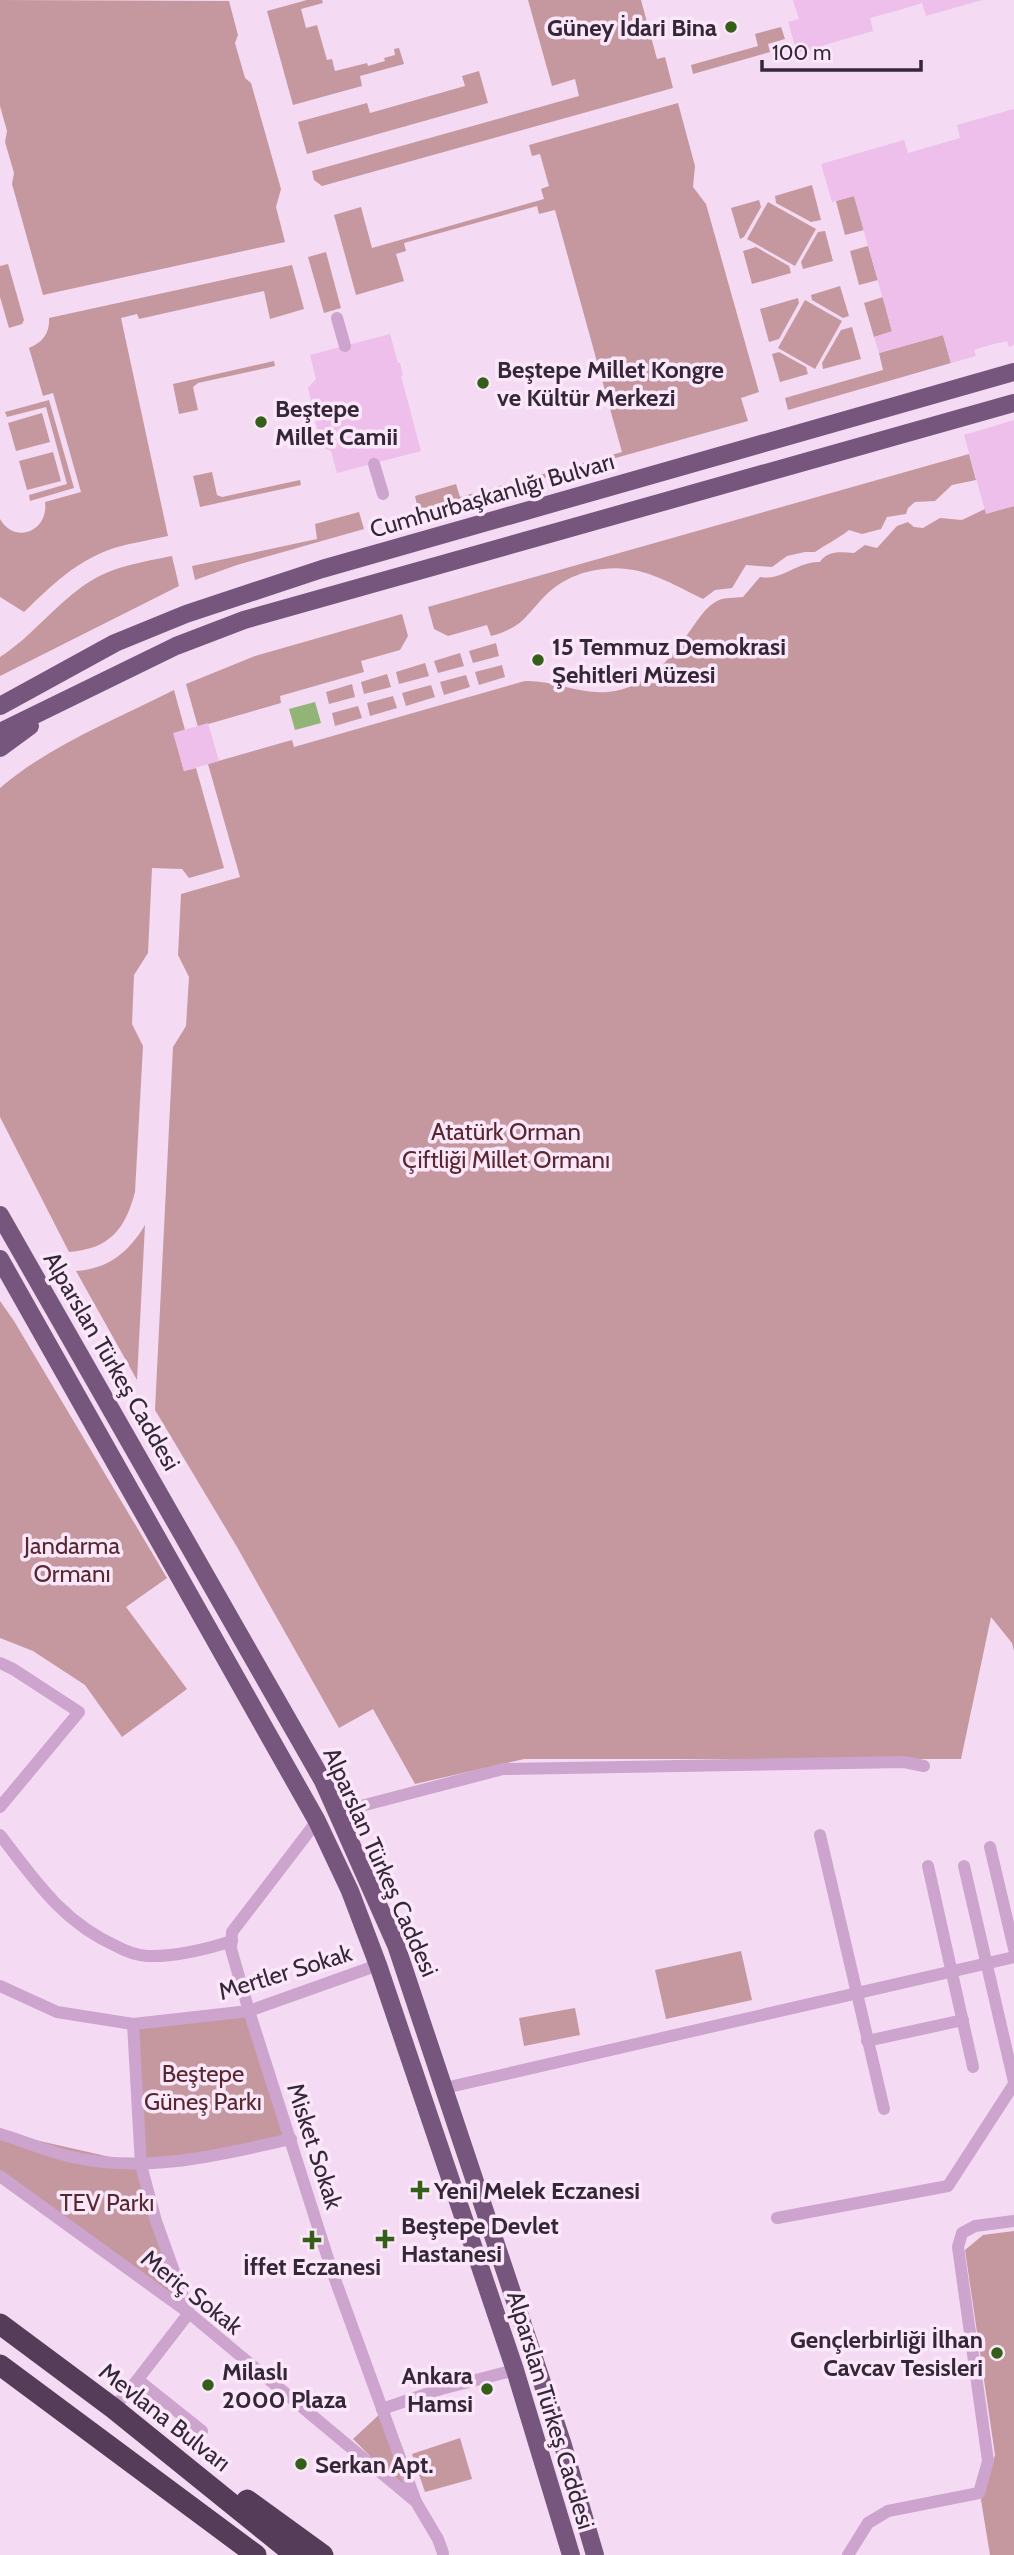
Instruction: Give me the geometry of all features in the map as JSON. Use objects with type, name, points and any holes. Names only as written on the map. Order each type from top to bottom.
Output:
[{"type":"highway","name":"Mevlana Bulvarı","points":[[0,2324],[113,2408],[295,2555]]},
{"type":"highway","points":[[0,2365],[256,2555]]},
{"type":"highway","points":[[173,2456],[257,2506],[323,2555]]},
{"type":"highway","points":[[182,2500],[232,2555]]},
{"type":"main road","name":"Cumhurbaşkanlığı Bulvarı","points":[[0,706],[115,643],[186,614],[322,569],[1014,372]]},
{"type":"main road","points":[[0,732],[176,646],[244,620],[1014,403]]},
{"type":"main road","points":[[0,694],[70,658],[115,643]]},
{"type":"main road","points":[[0,748],[79,692]]},
{"type":"main road","name":"Alparslan Türkeş Caddesi","points":[[0,1213],[200,1563],[338,1812],[396,1945],[562,2442],[595,2555]]},
{"type":"main road","name":"Alparslan Türkeş Caddesi","points":[[0,1259],[317,1821],[350,1891],[379,1965],[515,2370],[571,2555]]},
{"type":"main road","points":[[0,1281],[47,1343]]},
{"type":"street","points":[[337,318],[345,346]]},
{"type":"street","points":[[374,464],[383,494]]},
{"type":"street","points":[[0,1663],[79,1712],[0,1807]]},
{"type":"street","points":[[338,1812],[503,1769],[904,1762],[924,1766]]},
{"type":"street","points":[[0,1835],[56,1907],[89,1933],[128,1952],[146,1956],[186,1954],[232,1941],[232,1932],[317,1821]]},
{"type":"street","points":[[820,1835],[884,2109]]},
{"type":"street","points":[[990,1847],[1014,1949]]},
{"type":"street","points":[[928,1866],[973,2067]]},
{"type":"street","points":[[777,2218],[948,2186],[1014,2083],[964,1866]]},
{"type":"street","name":"Misket Sokak","points":[[232,1941],[231,1949],[249,2011],[332,2271],[416,2502]]},
{"type":"street","points":[[445,2088],[1014,1957]]},
{"type":"street","name":"Mertler Sokak","points":[[0,1986],[57,2012],[133,2024],[249,2011],[379,1965]]},
{"type":"street","points":[[867,2041],[962,2020]]},
{"type":"street","points":[[113,2408],[189,2313],[156,2221],[141,2165],[133,2024]]},
{"type":"street","points":[[0,2134],[73,2157],[141,2165],[200,2159],[291,2139]]},
{"type":"street","name":"Meriç Sokak","points":[[0,2176],[189,2313],[416,2502]]},
{"type":"street","points":[[848,2555],[868,2523],[888,2511],[979,2493],[988,2461],[958,2247],[962,2233],[975,2225],[1014,2221]]},
{"type":"street","points":[[382,2409],[441,2389],[515,2370]]},
{"type":"street","points":[[138,2380],[202,2431]]},
{"type":"street","points":[[416,2502],[438,2539],[443,2553]]},
{"type":"green space","points":[[0,0],[229,1],[238,35],[235,43],[245,78],[251,83],[281,189],[276,207],[285,242],[43,295],[12,184],[14,173],[5,142],[7,131],[0,106]]},
{"type":"green space","points":[[307,0],[322,0],[323,3],[301,9],[306,28],[317,25],[327,60],[332,59],[335,71],[385,61],[384,58],[395,55],[394,49],[399,48],[404,64],[360,76],[362,86],[293,105],[267,11]]},
{"type":"green space","points":[[528,0],[641,0],[657,59],[665,57],[673,88],[322,186],[314,180],[312,171],[579,96],[575,79],[552,86]]},
{"type":"green space","points":[[781,27],[785,39],[768,44],[770,52],[693,74],[691,65],[758,46],[755,34]]},
{"type":"green space","points":[[479,71],[488,103],[307,154],[298,122],[367,103],[370,113],[465,86],[462,76]]},
{"type":"green space","points":[[678,103],[695,166],[693,187],[706,204],[759,392],[741,398],[748,421],[419,513],[415,496],[456,484],[460,497],[622,452],[555,210],[539,214],[537,206],[404,243],[406,251],[396,254],[404,281],[356,295],[334,215],[361,207],[372,248],[544,199],[541,189],[549,186],[540,154],[532,156],[529,145]]},
{"type":"green space","points":[[812,185],[821,220],[811,222],[776,203],[775,196]]},
{"type":"green space","points":[[854,196],[864,230],[845,235],[836,201]]},
{"type":"green space","points":[[759,200],[761,207],[744,237],[740,239],[731,208]]},
{"type":"green space","points":[[768,202],[816,229],[795,266],[747,239]]},
{"type":"green space","points":[[825,231],[833,261],[803,269],[801,262],[818,232]]},
{"type":"green space","points":[[868,246],[878,280],[859,285],[850,251]]},
{"type":"green space","points":[[756,247],[789,266],[791,273],[752,284],[743,251]]},
{"type":"green space","points":[[326,252],[341,308],[324,313],[308,257]]},
{"type":"green space","points":[[8,264],[24,320],[22,324],[9,328],[0,297],[0,266]]},
{"type":"green space","points":[[292,265],[304,309],[270,319],[264,291],[139,319],[137,314],[121,318],[168,536],[114,548],[88,559],[55,583],[24,612],[0,597],[0,519],[6,527],[14,531],[30,531],[42,521],[45,502],[81,492],[53,393],[43,396],[29,348],[45,336],[49,318]]},
{"type":"green space","points":[[840,286],[849,316],[843,318],[812,300],[811,295]]},
{"type":"green space","points":[[883,297],[892,332],[874,337],[864,303]]},
{"type":"green space","points":[[798,298],[799,303],[779,339],[769,342],[760,309]]},
{"type":"green space","points":[[805,300],[842,321],[815,369],[778,348]]},
{"type":"green space","points":[[852,327],[861,359],[823,369],[822,363],[841,330]]},
{"type":"green space","points":[[943,335],[951,363],[788,410],[785,398],[883,370],[879,353]]},
{"type":"green space","points":[[779,352],[806,367],[808,374],[780,382],[772,354]]},
{"type":"green space","points":[[274,361],[275,366],[198,383],[193,387],[198,410],[179,414],[173,384]]},
{"type":"green space","points":[[49,400],[74,488],[30,501],[29,495],[67,484],[46,407],[7,417],[5,412]]},
{"type":"green space","points":[[42,413],[50,442],[16,451],[8,423]]},
{"type":"green space","points":[[53,452],[61,481],[27,490],[19,461]]},
{"type":"green space","points":[[969,454],[976,480],[952,485],[935,501],[915,502],[906,514],[887,517],[881,529],[862,534],[849,530],[815,552],[787,556],[772,567],[746,565],[732,588],[715,590],[703,599],[647,573],[619,568],[604,569],[582,573],[562,583],[549,592],[518,624],[503,632],[491,636],[487,625],[448,636],[434,629],[428,607]]},
{"type":"green space","points":[[212,472],[217,495],[222,497],[300,480],[301,485],[200,507],[193,476]]},
{"type":"green space","name":"Atatürk Orman Çiftliği Millet Ormanı","points":[[1014,506],[1014,1651],[1012,1643],[991,1617],[961,1759],[524,1759],[415,1784],[373,1709],[339,1728],[237,1547],[155,1410],[173,1047],[186,1026],[189,977],[178,955],[181,894],[240,877],[208,764],[292,740],[294,747],[525,681],[592,692],[615,691],[628,687],[660,668],[709,606],[723,599],[743,597],[760,577],[776,576],[804,564],[820,562],[827,555],[854,553],[865,545],[877,548],[897,526],[908,522],[914,527],[923,528],[940,518],[962,520],[985,509],[986,513]]},
{"type":"green space","points":[[359,512],[364,529],[237,565],[195,580],[192,566],[317,539],[315,524]]},
{"type":"green space","points":[[172,556],[179,586],[0,676],[0,657],[77,590],[119,568]]},
{"type":"green space","points":[[402,614],[408,636],[400,650],[361,661],[364,672],[280,696],[281,703],[198,727],[186,684],[255,656]]},
{"type":"green space","points":[[496,643],[499,656],[473,663],[469,651]]},
{"type":"green space","points":[[460,653],[464,666],[438,673],[434,661]]},
{"type":"green space","points":[[425,663],[429,676],[399,684],[396,672]]},
{"type":"green space","points":[[502,665],[505,677],[479,685],[475,672]]},
{"type":"green space","points":[[387,674],[391,687],[364,694],[361,682]]},
{"type":"green space","points":[[466,675],[470,687],[444,695],[440,682]]},
{"type":"green space","points":[[352,684],[355,697],[329,704],[326,692]]},
{"type":"green space","points":[[431,685],[435,697],[406,706],[402,693]]},
{"type":"green space","points":[[174,690],[185,730],[174,734],[184,771],[196,768],[224,868],[189,878],[182,869],[152,868],[148,953],[134,975],[132,1024],[143,1046],[135,1192],[126,1217],[113,1235],[95,1247],[69,1252],[0,1117],[0,788],[61,746]]},
{"type":"green space","points":[[393,696],[397,708],[370,716],[367,703]]},
{"type":"green space","points":[[358,706],[362,718],[335,726],[332,713]]},
{"type":"green space","points":[[145,1225],[137,1380],[76,1271],[108,1263],[125,1251]]},
{"type":"green space","name":"Jandarma Ormanı","points":[[0,1301],[167,1578],[126,1607],[187,1689],[122,1737],[85,1685],[33,1651],[0,1638]]},
{"type":"green space","points":[[741,1951],[752,2000],[666,2019],[655,1970]]},
{"type":"green space","points":[[575,2008],[580,2035],[524,2046],[519,2018]]},
{"type":"green space","points":[[249,2011],[291,2139],[141,2165],[189,2313],[0,2179],[0,2132],[141,2164],[133,2024]]},
{"type":"green space","name":"Gençlerbirliği İlhan Cavcav Tesisleri","points":[[1014,2231],[1014,2555],[990,2555],[981,2500],[995,2455],[965,2250],[983,2235]]},
{"type":"green space","points":[[383,2411],[414,2500],[353,2439]]},
{"type":"green space","points":[[460,2438],[472,2479],[425,2492],[412,2454]]},
{"type":"shaded area","points":[[793,0],[982,0],[926,16],[922,3],[870,18],[873,31],[797,53],[788,22],[799,19]]},
{"type":"shaded area","points":[[1014,109],[1014,345],[1009,347],[1007,341],[990,345],[974,350],[976,356],[951,363],[943,335],[879,353],[874,337],[892,331],[854,196],[832,202],[821,164],[904,140],[908,153],[960,138],[957,125]]},
{"type":"shaded area","points":[[390,334],[400,363],[421,451],[337,473],[331,451],[321,446],[308,388],[316,379],[310,355]]},
{"type":"shaded area","points":[[1014,420],[1014,506],[986,514],[964,435]]},
{"type":"shaded area","points":[[315,702],[321,723],[295,730],[289,709]]},
{"type":"shaded area","points":[[208,723],[219,761],[184,771],[173,733]]},
{"type":"place","name":"Güney İdari Bina","points":[[731,27]]},
{"type":"place","name":"Beştepe Millet Kongre ve Kültür Merkezi","points":[[483,383]]},
{"type":"place","name":"Beştepe Millet Camii","points":[[261,422]]},
{"type":"place","name":"15 Temmuz Demokrasi Şehitleri Müzesi","points":[[538,660]]},
{"type":"place","name":"Yeni Melek Eczanesi","points":[[420,2190]]},
{"type":"place","name":"Beştepe Devlet Hastanesi","points":[[385,2239]]},
{"type":"place","name":"İffet Eczanesi","points":[[312,2240]]},
{"type":"place","name":"Gençlerbirliği İlhan Cavcav Tesisleri","points":[[997,2353]]},
{"type":"place","name":"Milaslı 2000 Plaza","points":[[208,2385]]},
{"type":"place","name":"Ankara Hamsi","points":[[487,2389]]},
{"type":"place","name":"Serkan Apt.","points":[[301,2464]]},
{"type":"park label","name":"Beştepe Güneş Parkı","points":[[203,2087]]},
{"type":"park label","name":"TEV Parkı","points":[[107,2202]]}]
